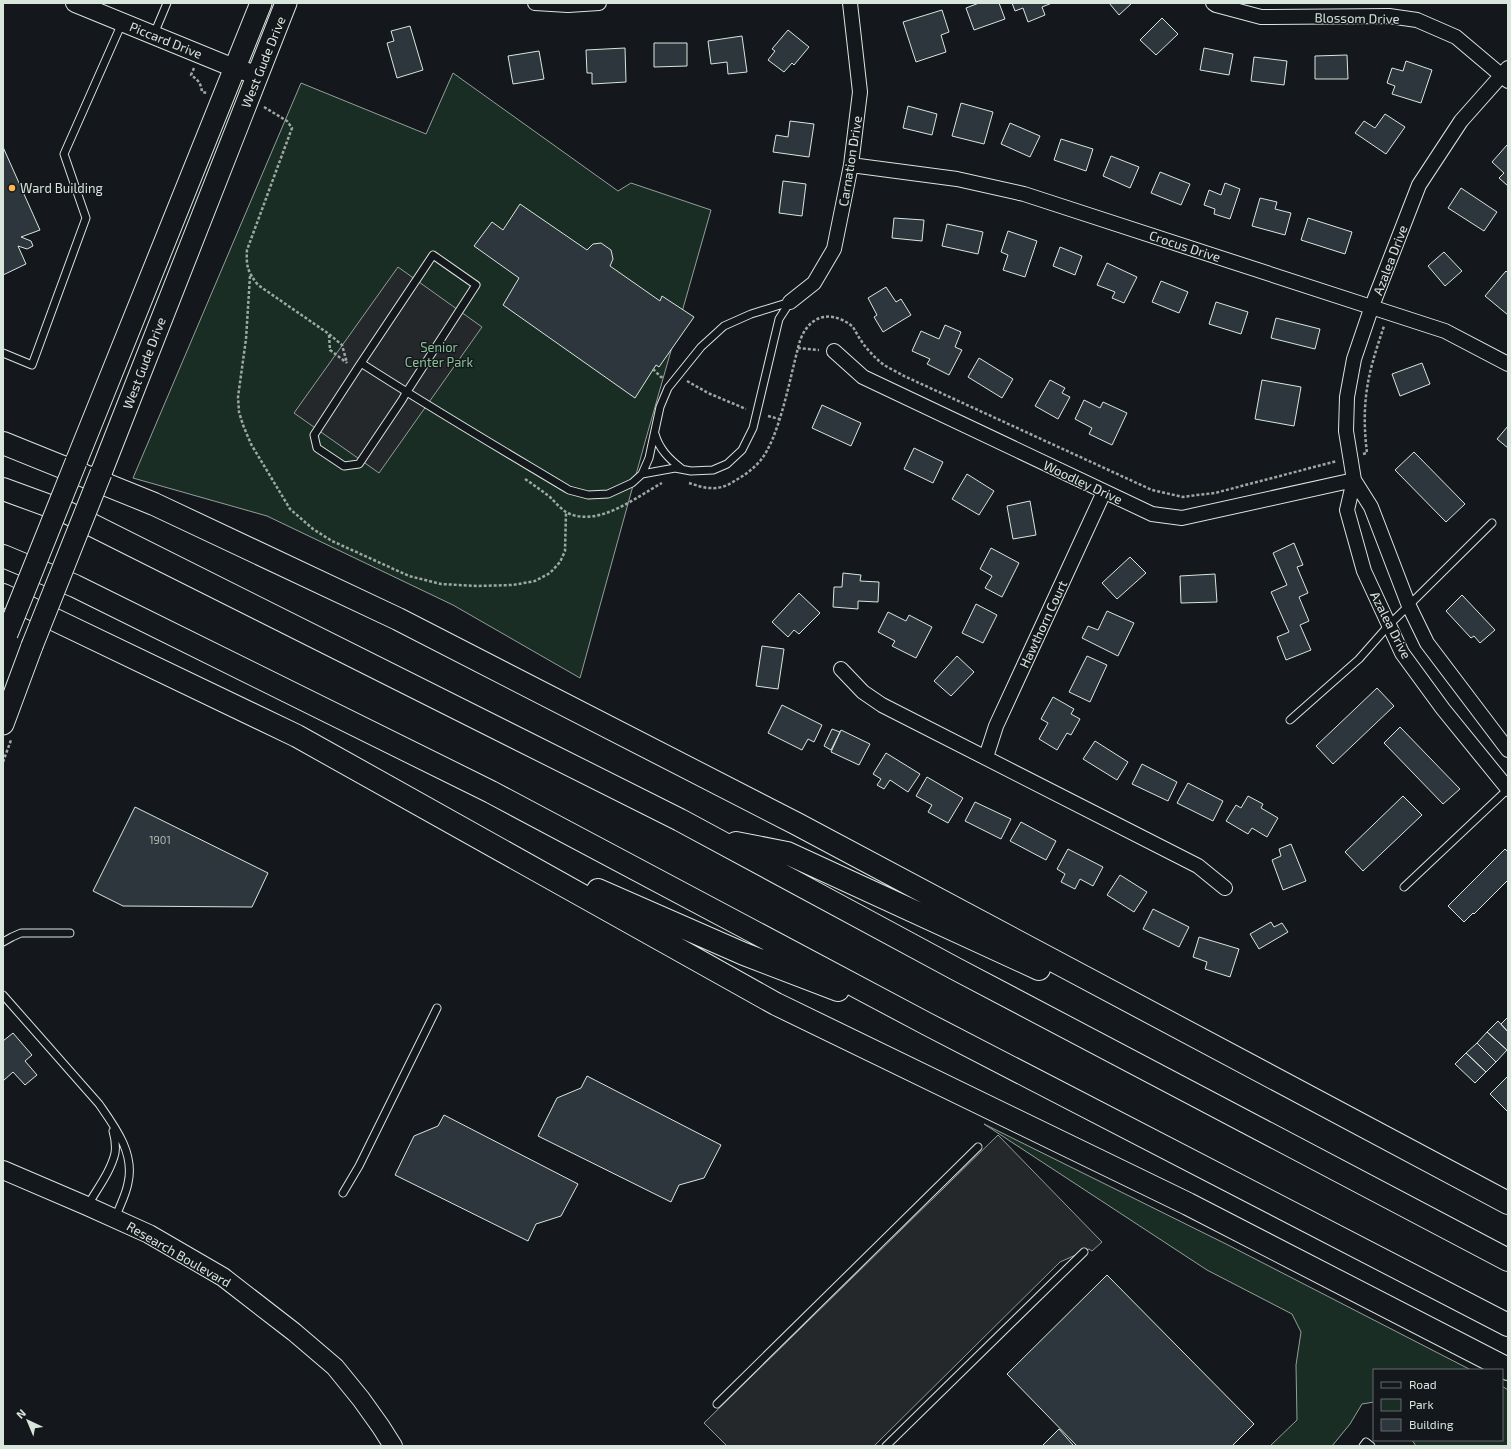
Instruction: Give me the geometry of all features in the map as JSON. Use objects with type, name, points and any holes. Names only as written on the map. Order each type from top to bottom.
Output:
[{"type":"highway","points":[[3,443],[154,504],[398,619],[797,824],[1508,1203]]},
{"type":"highway","points":[[3,489],[66,512],[680,820],[976,980],[1508,1260]]},
{"type":"highway","points":[[3,556],[75,586],[491,792],[927,1024],[1508,1325]]},
{"type":"highway","points":[[3,595],[297,736],[776,1004],[1188,1204],[1508,1369]]},
{"type":"highway","points":[[478,837],[744,954],[927,1024]]},
{"type":"highway","points":[[714,839],[787,853],[1239,1060]]},
{"type":"main road","name":"West Gude Drive","points":[[5,640],[261,3]]},
{"type":"main road","name":"West Gude Drive","points":[[3,724],[32,646],[286,3]]},
{"type":"street","name":"Piccard Drive","points":[[75,3],[234,68],[257,74]]},
{"type":"street","points":[[535,3],[568,5],[599,3]]},
{"type":"street","name":"Carnation Drive","points":[[790,302],[814,283],[834,249],[851,166],[860,92],[850,3]]},
{"type":"street","name":"Blossom Drive","points":[[1213,3],[1261,16],[1389,16],[1417,20],[1456,37],[1506,75]]},
{"type":"street","name":"Azalea Drive","points":[[1506,75],[1462,121],[1419,185],[1372,306],[1354,359],[1347,397],[1346,430],[1354,480],[1348,510],[1364,571],[1402,653],[1508,789]]},
{"type":"street","name":"Crocus Drive","points":[[851,166],[957,179],[1024,194],[1388,311],[1444,331],[1508,364]]},
{"type":"street","name":"Woodley Drive","points":[[834,351],[863,377],[1152,514],[1182,518],[1354,480]]},
{"type":"street","name":"Azalea Drive","points":[[1354,480],[1371,507],[1409,606],[1427,643],[1508,750]]},
{"type":"street","name":"Hawthorn Court","points":[[986,757],[996,726],[1104,492]]},
{"type":"street","points":[[841,669],[863,692],[882,705],[1198,866],[1225,888]]},
{"type":"street","name":"Research Boulevard","points":[[3,1170],[149,1234],[223,1277],[294,1332],[335,1367],[361,1399],[393,1446]]},
{"type":"lane","points":[[154,35],[167,3]]},
{"type":"lane","points":[[3,353],[32,365],[86,218],[64,154],[122,22]]},
{"type":"lane","points":[[433,255],[476,285],[359,464],[344,466],[317,448],[314,435],[360,364],[433,255]]},
{"type":"lane","points":[[360,364],[569,490],[588,495],[608,494],[632,483],[642,474],[649,458],[660,407],[668,388],[701,347],[724,326],[751,314],[790,302]]},
{"type":"lane","points":[[642,474],[675,468],[691,471],[713,470],[727,464],[742,450],[753,428],[779,320],[790,302]]},
{"type":"lane","points":[[654,432],[657,442],[666,456],[683,470]]},
{"type":"lane","points":[[1290,720],[1359,658],[1389,625],[1492,523]]},
{"type":"lane","points":[[1404,887],[1508,789]]},
{"type":"lane","points":[[3,942],[21,934],[70,933]]},
{"type":"lane","points":[[3,996],[99,1104],[112,1123],[128,1154],[130,1166],[128,1184],[115,1219]]},
{"type":"lane","points":[[343,1193],[361,1161],[437,1008]]},
{"type":"lane","points":[[87,1206],[109,1168],[115,1153],[115,1139],[112,1123]]},
{"type":"lane","points":[[717,1404],[978,1147]]},
{"type":"lane","points":[[886,1446],[1084,1252]]},
{"type":"lane","points":[[1364,1446],[1366,1442],[1371,1446]]},
{"type":"path","points":[[191,75],[198,80],[201,85],[202,92]]},
{"type":"path","points":[[262,106],[287,121],[292,128],[247,250],[247,268],[250,275],[258,285],[329,334],[342,345],[347,364]]},
{"type":"path","points":[[250,275],[246,339],[238,397],[239,412],[252,444],[290,509],[313,528],[332,541],[409,576],[442,584],[477,586],[513,585],[535,581],[550,573],[560,562],[564,551],[566,512]]},
{"type":"path","points":[[683,482],[711,489],[721,488],[747,474],[761,461],[771,442],[779,419],[800,338],[806,327],[815,320],[833,317],[842,320],[853,327],[878,360],[904,376],[1152,490],[1183,497],[1215,492],[1367,453],[1364,411],[1367,386],[1388,311]]},
{"type":"path","points":[[329,334],[330,350],[356,370]]},
{"type":"path","points":[[798,348],[834,351]]},
{"type":"path","points":[[653,369],[661,377],[677,377],[691,382],[708,393],[756,412],[779,419]]},
{"type":"path","points":[[520,476],[545,493],[566,512],[582,516],[604,515],[662,483]]},
{"type":"green space","name":"Senior Center Park","points":[[453,73],[618,191],[631,183],[711,210],[580,678],[453,605],[267,516],[133,478],[301,83],[426,134]]},
{"type":"green space","points":[[984,1124],[1228,1245],[1469,1369],[1373,1369],[1373,1402],[1362,1404],[1350,1424],[1332,1446],[1270,1446],[1297,1420],[1296,1365],[1301,1332],[1292,1314],[1207,1270]]},
{"type":"green space","points":[[1503,1387],[1508,1390],[1508,1446],[1416,1446],[1413,1441],[1503,1441]]},
{"type":"shaded area","points":[[398,267],[482,327],[379,473],[294,413]]},
{"type":"shaded area","points":[[998,1135],[1102,1242],[1092,1251],[1089,1249],[1060,1262],[874,1446],[727,1446],[704,1423]]},
{"type":"building","points":[[979,3],[999,3],[1005,19],[974,30],[966,8]]},
{"type":"building","points":[[1012,3],[1052,3],[1042,7],[1045,15],[1028,22],[1023,8],[1015,11]]},
{"type":"building","points":[[1109,3],[1132,3],[1119,15]]},
{"type":"building","points":[[942,10],[949,32],[941,35],[946,52],[916,62],[903,22]]},
{"type":"building","points":[[1162,18],[1178,34],[1156,55],[1140,40]]},
{"type":"building","points":[[410,26],[423,70],[397,78],[387,43],[394,41],[391,31]]},
{"type":"building","points":[[788,30],[809,47],[794,65],[792,63],[784,72],[768,60],[775,51],[772,49]]},
{"type":"building","points":[[742,36],[747,72],[728,74],[727,62],[711,64],[708,41]]},
{"type":"building","points":[[654,43],[687,43],[687,66],[654,67]]},
{"type":"building","points":[[625,48],[626,82],[592,84],[592,73],[587,73],[586,50]]},
{"type":"building","points":[[1204,48],[1233,54],[1229,75],[1200,70]]},
{"type":"building","points":[[539,51],[544,79],[513,84],[508,56]]},
{"type":"building","points":[[1347,55],[1348,79],[1315,79],[1315,56]]},
{"type":"building","points":[[1254,57],[1287,61],[1284,85],[1251,81]]},
{"type":"building","points":[[1406,61],[1432,70],[1421,103],[1392,94],[1395,86],[1387,83],[1392,68],[1403,71]]},
{"type":"building","points":[[961,103],[993,112],[984,144],[952,136]]},
{"type":"building","points":[[908,106],[937,114],[932,135],[903,128]]},
{"type":"building","points":[[1385,114],[1405,127],[1386,154],[1355,133],[1364,121],[1375,128]]},
{"type":"building","points":[[790,121],[814,124],[809,157],[773,152],[776,135],[788,137]]},
{"type":"building","points":[[1010,123],[1040,136],[1030,157],[1001,144]]},
{"type":"building","points":[[1061,139],[1093,149],[1086,171],[1054,160]]},
{"type":"building","points":[[1507,145],[1508,186],[1499,178],[1504,173],[1492,162]]},
{"type":"building","name":"Ward Building","points":[[3,147],[40,230],[21,237],[31,241],[33,246],[27,249],[18,246],[26,264],[3,275]]},
{"type":"building","points":[[1111,156],[1139,167],[1130,188],[1103,176]]},
{"type":"building","points":[[1160,172],[1190,184],[1181,205],[1151,193]]},
{"type":"building","points":[[783,181],[806,184],[802,216],[779,213]]},
{"type":"building","points":[[1225,183],[1240,189],[1230,219],[1214,214],[1215,209],[1204,205],[1209,190],[1221,195]]},
{"type":"building","points":[[1461,188],[1497,212],[1484,231],[1448,208]]},
{"type":"building","points":[[1260,198],[1277,202],[1275,209],[1291,213],[1285,235],[1252,226]]},
{"type":"building","points":[[520,204],[587,250],[593,244],[601,243],[611,250],[613,259],[610,266],[660,301],[662,296],[694,317],[659,367],[656,365],[635,398],[503,305],[519,278],[474,246],[492,222],[503,230]]},
{"type":"building","points":[[894,218],[924,220],[922,241],[892,238]]},
{"type":"building","points":[[1308,218],[1352,232],[1345,254],[1301,240]]},
{"type":"building","points":[[947,224],[983,232],[978,254],[942,246]]},
{"type":"building","points":[[1008,231],[1037,241],[1025,277],[1003,270],[1008,255],[1001,252]]},
{"type":"building","points":[[1060,247],[1082,256],[1075,275],[1053,266]]},
{"type":"building","points":[[1444,252],[1462,271],[1445,286],[1428,266]]},
{"type":"building","points":[[1107,263],[1137,277],[1124,303],[1112,298],[1115,292],[1097,285]]},
{"type":"building","points":[[1506,271],[1508,273],[1508,315],[1485,296]]},
{"type":"building","points":[[1161,281],[1188,292],[1179,313],[1152,302]]},
{"type":"building","points":[[886,287],[896,302],[901,299],[911,315],[883,332],[874,317],[877,315],[868,298]]},
{"type":"building","points":[[1216,302],[1248,312],[1241,334],[1209,324]]},
{"type":"building","points":[[1276,318],[1320,329],[1315,349],[1271,338]]},
{"type":"building","points":[[945,325],[961,332],[955,347],[962,350],[949,375],[927,364],[930,359],[912,351],[921,331],[939,339]]},
{"type":"building","points":[[979,358],[1013,379],[1002,398],[968,377]]},
{"type":"building","points":[[1422,363],[1430,384],[1400,396],[1392,374]]},
{"type":"building","points":[[1050,380],[1065,388],[1062,393],[1070,397],[1058,419],[1035,406]]},
{"type":"building","points":[[1262,380],[1301,387],[1294,426],[1255,419]]},
{"type":"building","points":[[1084,400],[1100,408],[1103,402],[1127,413],[1112,445],[1089,434],[1092,428],[1075,419]]},
{"type":"building","points":[[822,405],[861,423],[851,446],[812,428]]},
{"type":"building","points":[[1508,426],[1508,448],[1497,439]]},
{"type":"building","points":[[914,448],[943,462],[933,483],[904,469]]},
{"type":"building","points":[[1414,452],[1465,504],[1446,522],[1395,470]]},
{"type":"building","points":[[967,474],[994,491],[979,515],[952,499]]},
{"type":"building","points":[[1030,501],[1036,535],[1013,539],[1007,506]]},
{"type":"building","points":[[1294,543],[1303,565],[1297,567],[1308,593],[1299,597],[1309,621],[1300,625],[1311,650],[1286,660],[1277,637],[1289,632],[1271,592],[1287,585],[1273,553]]},
{"type":"building","points":[[991,548],[1019,563],[1002,597],[985,588],[992,576],[980,569]]},
{"type":"building","points":[[1130,557],[1146,573],[1117,599],[1102,583]]},
{"type":"building","points":[[843,573],[861,575],[860,581],[879,582],[878,602],[858,601],[858,609],[833,607],[834,587],[842,587]]},
{"type":"building","points":[[1215,574],[1217,602],[1181,603],[1180,576]]},
{"type":"building","points":[[799,593],[820,613],[799,634],[794,630],[788,637],[772,622]]},
{"type":"building","points":[[1462,595],[1495,630],[1480,643],[1474,636],[1471,638],[1446,611]]},
{"type":"building","points":[[976,604],[997,615],[983,643],[962,633]]},
{"type":"building","points":[[1107,611],[1134,623],[1118,656],[1082,638],[1088,626],[1098,630]]},
{"type":"building","points":[[888,612],[906,621],[909,615],[932,627],[916,658],[892,646],[895,641],[878,632]]},
{"type":"building","points":[[762,646],[784,649],[778,689],[756,686]]},
{"type":"building","points":[[957,656],[974,672],[951,696],[934,681]]},
{"type":"building","points":[[1087,656],[1107,665],[1090,702],[1069,692]]},
{"type":"building","points":[[1377,688],[1394,706],[1333,764],[1316,746]]},
{"type":"building","points":[[1053,697],[1074,709],[1071,714],[1080,719],[1071,735],[1067,733],[1057,750],[1039,739],[1048,723],[1041,719]]},
{"type":"building","points":[[782,705],[822,725],[814,742],[808,739],[802,750],[768,733]]},
{"type":"building","points":[[1400,727],[1460,789],[1443,804],[1384,743]]},
{"type":"building","points":[[832,729],[840,732],[831,750],[824,746]]},
{"type":"building","points":[[841,730],[870,744],[859,765],[831,752]]},
{"type":"building","points":[[1095,741],[1128,762],[1117,780],[1083,759]]},
{"type":"building","points":[[886,753],[920,774],[908,792],[890,780],[884,789],[877,785],[881,779],[873,774]]},
{"type":"building","points":[[1142,764],[1177,782],[1168,801],[1132,784]]},
{"type":"building","points":[[927,777],[963,798],[948,823],[928,812],[932,805],[916,796]]},
{"type":"building","points":[[1188,783],[1223,801],[1213,821],[1177,803]]},
{"type":"building","points":[[1248,796],[1263,804],[1261,808],[1278,818],[1267,837],[1252,828],[1248,834],[1226,821],[1236,805],[1241,808]]},
{"type":"building","points":[[1403,796],[1422,815],[1363,871],[1345,852]]},
{"type":"building","points":[[975,802],[1011,819],[1001,839],[965,821]]},
{"type":"building","points":[[135,807],[268,873],[252,907],[123,906],[93,891]]},
{"type":"building","points":[[1021,822],[1056,841],[1046,860],[1010,841]]},
{"type":"building","points":[[1291,844],[1306,881],[1283,890],[1272,860],[1281,856],[1279,849]]},
{"type":"building","points":[[1068,849],[1103,867],[1093,886],[1080,879],[1075,889],[1061,882],[1065,874],[1057,869]]},
{"type":"building","points":[[1505,849],[1508,852],[1508,880],[1464,922],[1448,906]]},
{"type":"building","points":[[1120,875],[1147,892],[1134,912],[1107,895]]},
{"type":"building","points":[[1153,909],[1189,927],[1179,947],[1143,929]]},
{"type":"building","points":[[1271,922],[1274,927],[1282,923],[1288,932],[1259,949],[1250,934]]},
{"type":"building","points":[[1199,937],[1239,949],[1230,977],[1205,969],[1207,962],[1193,957]]},
{"type":"building","points":[[1508,1017],[1508,1032],[1501,1024]]},
{"type":"building","points":[[1498,1021],[1508,1032],[1507,1050],[1487,1032]]},
{"type":"building","points":[[1487,1032],[1507,1050],[1496,1062],[1477,1043]]},
{"type":"building","points":[[13,1033],[32,1055],[25,1061],[37,1075],[25,1085],[13,1072],[3,1081],[3,1041]]},
{"type":"building","points":[[1477,1043],[1496,1062],[1486,1072],[1466,1053]]},
{"type":"building","points":[[1466,1053],[1486,1072],[1475,1083],[1455,1064]]},
{"type":"building","points":[[587,1076],[721,1145],[704,1178],[679,1185],[671,1202],[538,1136],[557,1098],[581,1088]]},
{"type":"building","points":[[1508,1076],[1508,1112],[1490,1094]]},
{"type":"building","points":[[444,1115],[578,1184],[561,1216],[536,1224],[528,1241],[395,1175],[414,1136],[438,1126]]},
{"type":"building","points":[[1107,1275],[1254,1424],[1232,1446],[1077,1446],[1007,1374]]},
{"type":"building","points":[[1059,1429],[1073,1445],[1072,1446],[1042,1446]]},
{"type":"place","name":"Ward Building","points":[[12,188]]}]
